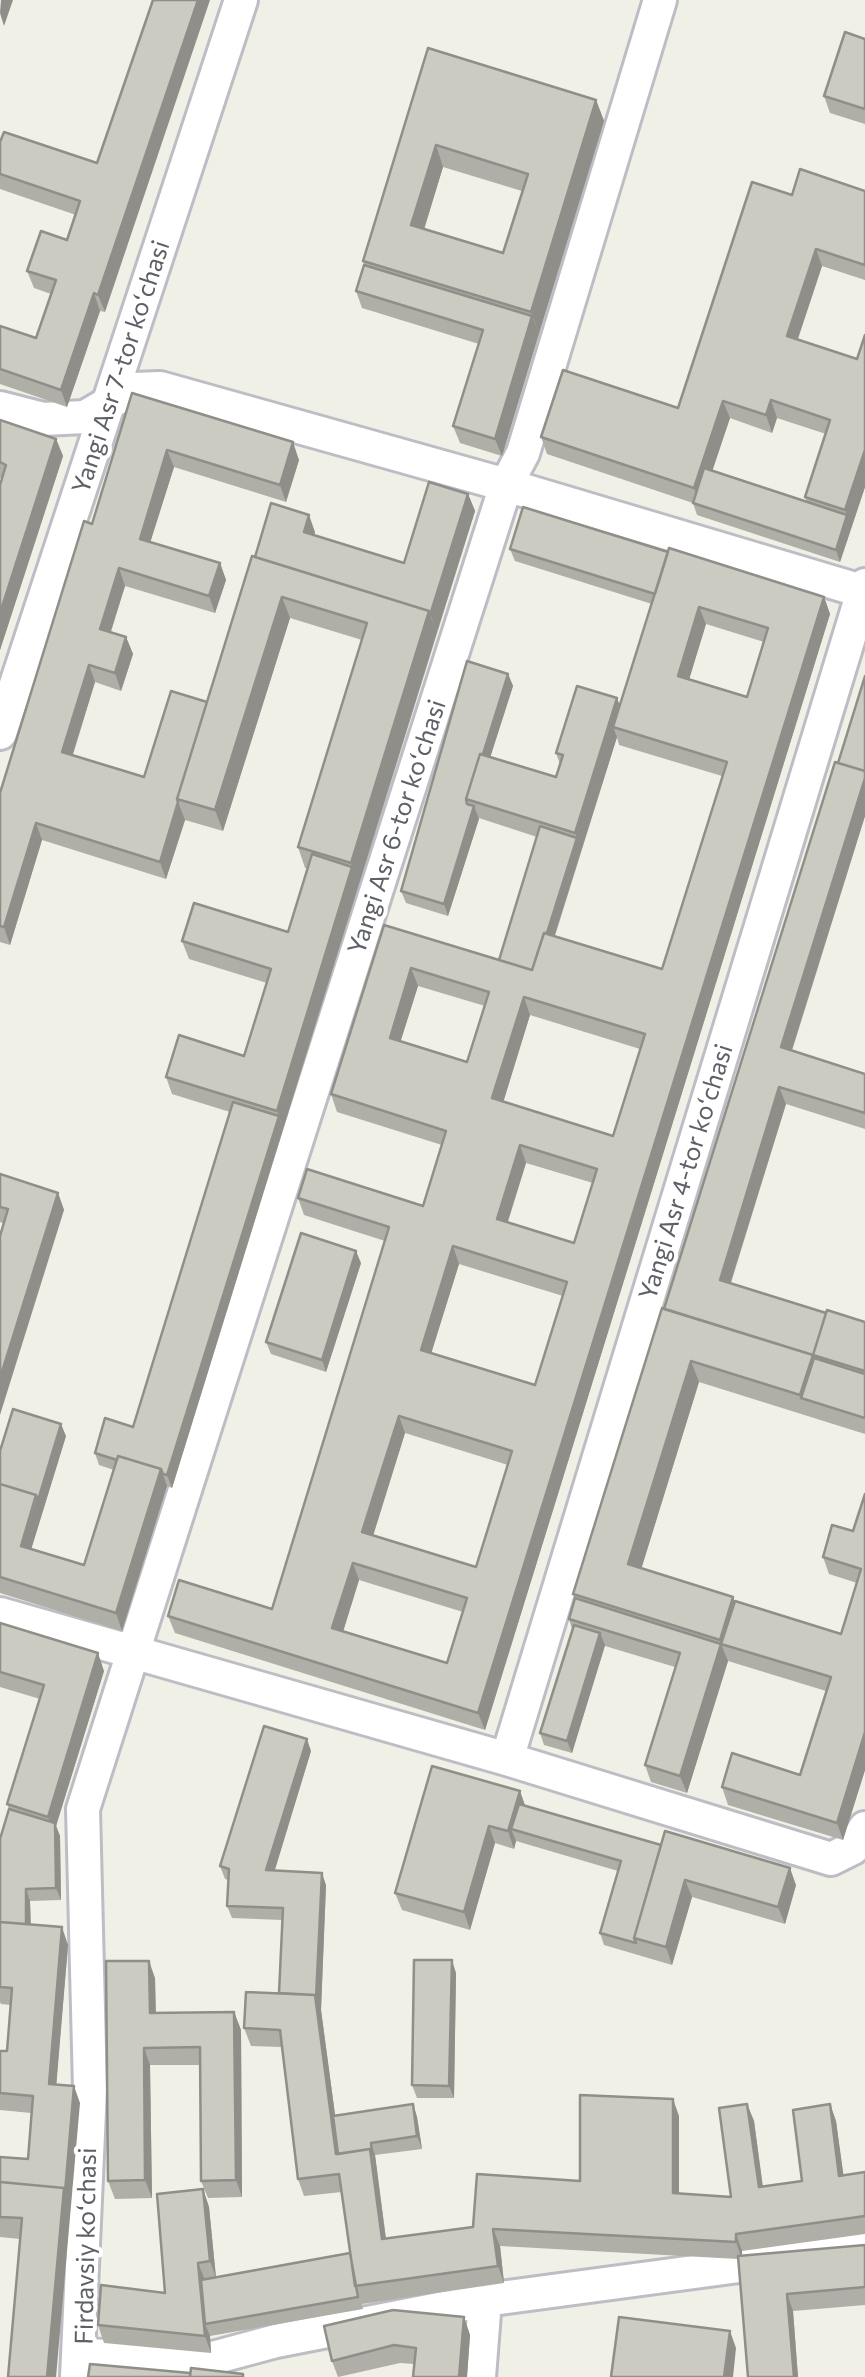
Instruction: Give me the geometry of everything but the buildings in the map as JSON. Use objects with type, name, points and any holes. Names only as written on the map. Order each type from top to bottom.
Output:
[{"type":"street","name":"Yangi Asr 7-tor koʻchasi","points":[[0,733],[241,0]]},
{"type":"street","name":"Yangi Asr 6-tor koʻchasi","points":[[134,1655],[506,484],[523,453],[660,0]]},
{"type":"street","points":[[0,408],[43,419],[84,417],[133,389],[160,388],[506,484],[864,590]]},
{"type":"street","name":"Yangi Asr 4-tor koʻchasi","points":[[507,1760],[864,590]]},
{"type":"street","points":[[0,1614],[507,1760],[831,1859],[853,1848],[865,1828]]},
{"type":"street","name":"Firdavsiy koʻchasi","points":[[134,1655],[83,1808],[90,2089],[78,2366],[209,2359],[276,2341],[485,2300],[865,2249]]},
{"type":"street","points":[[478,2377],[485,2300]]}]
